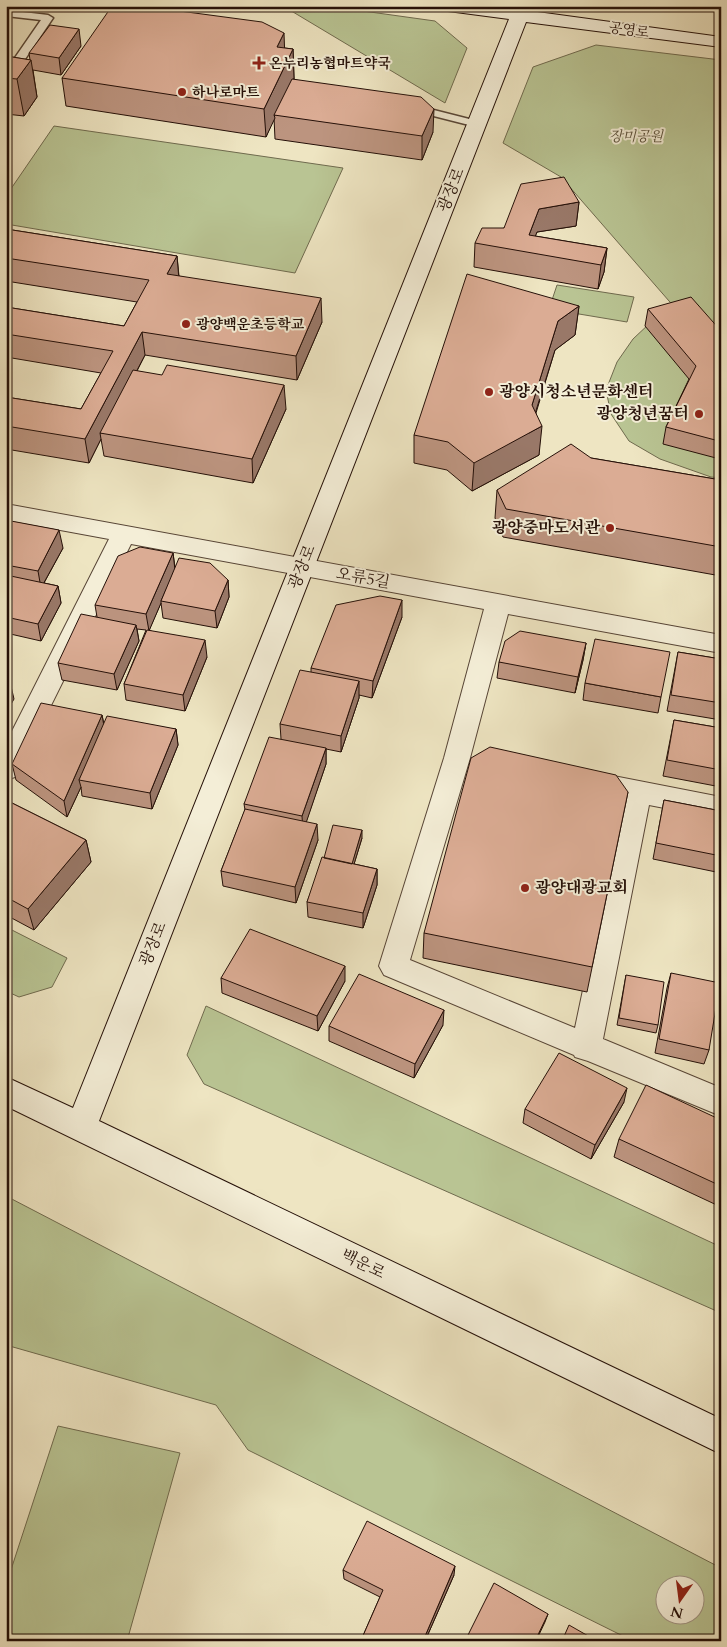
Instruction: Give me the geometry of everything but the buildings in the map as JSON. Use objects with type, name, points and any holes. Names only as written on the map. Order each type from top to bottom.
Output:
[{"type":"street","name":"공영로","points":[[448,6],[521,11],[721,42]]},
{"type":"street","name":"광장로","points":[[80,1127],[521,11]]},
{"type":"street","name":"오류5길","points":[[6,512],[721,644]]},
{"type":"street","points":[[6,770],[124,534]]},
{"type":"street","points":[[498,603],[457,758],[394,966],[586,1048],[721,1102]]},
{"type":"street","points":[[457,758],[485,763]]},
{"type":"street","points":[[562,777],[721,808]]},
{"type":"street","points":[[586,1048],[638,792]]},
{"type":"street","name":"백운로","points":[[6,1091],[721,1437]]},
{"type":"lane","points":[[6,13],[48,18],[14,66],[6,65]]},
{"type":"lane","points":[[405,106],[477,124]]},
{"type":"green space","points":[[283,6],[327,6],[435,21],[467,48],[445,103]]},
{"type":"green space","name":"장미공원","points":[[596,45],[721,60],[721,478],[711,477],[660,459],[629,441],[611,414],[606,390],[617,362],[633,339],[650,323],[676,309],[561,177],[503,143],[533,67]]},
{"type":"green space","points":[[54,126],[343,168],[295,273],[6,224],[6,196]]},
{"type":"green space","points":[[557,285],[634,297],[627,322],[549,309]]},
{"type":"green space","points":[[6,927],[67,958],[52,987],[19,997],[6,991]]},
{"type":"green space","points":[[206,1006],[721,1247],[721,1313],[204,1084],[187,1055]]},
{"type":"green space","points":[[6,1196],[721,1568],[721,1641],[633,1641],[248,1450],[216,1405],[6,1345]]},
{"type":"green space","points":[[58,1426],[180,1453],[127,1641],[6,1641],[6,1585]]},
{"type":"place","name":"온누리농협마트약국","points":[[259,63]]},
{"type":"place","name":"하나로마트","points":[[182,92]]},
{"type":"place","name":"광양백운초등학교","points":[[186,324]]},
{"type":"place","name":"광양시청소년문화센터","points":[[489,392]]},
{"type":"place","name":"광양청년꿈터","points":[[699,414]]},
{"type":"place","name":"광양중마도서관","points":[[610,528]]},
{"type":"place","name":"광양대광교회","points":[[525,888]]}]
